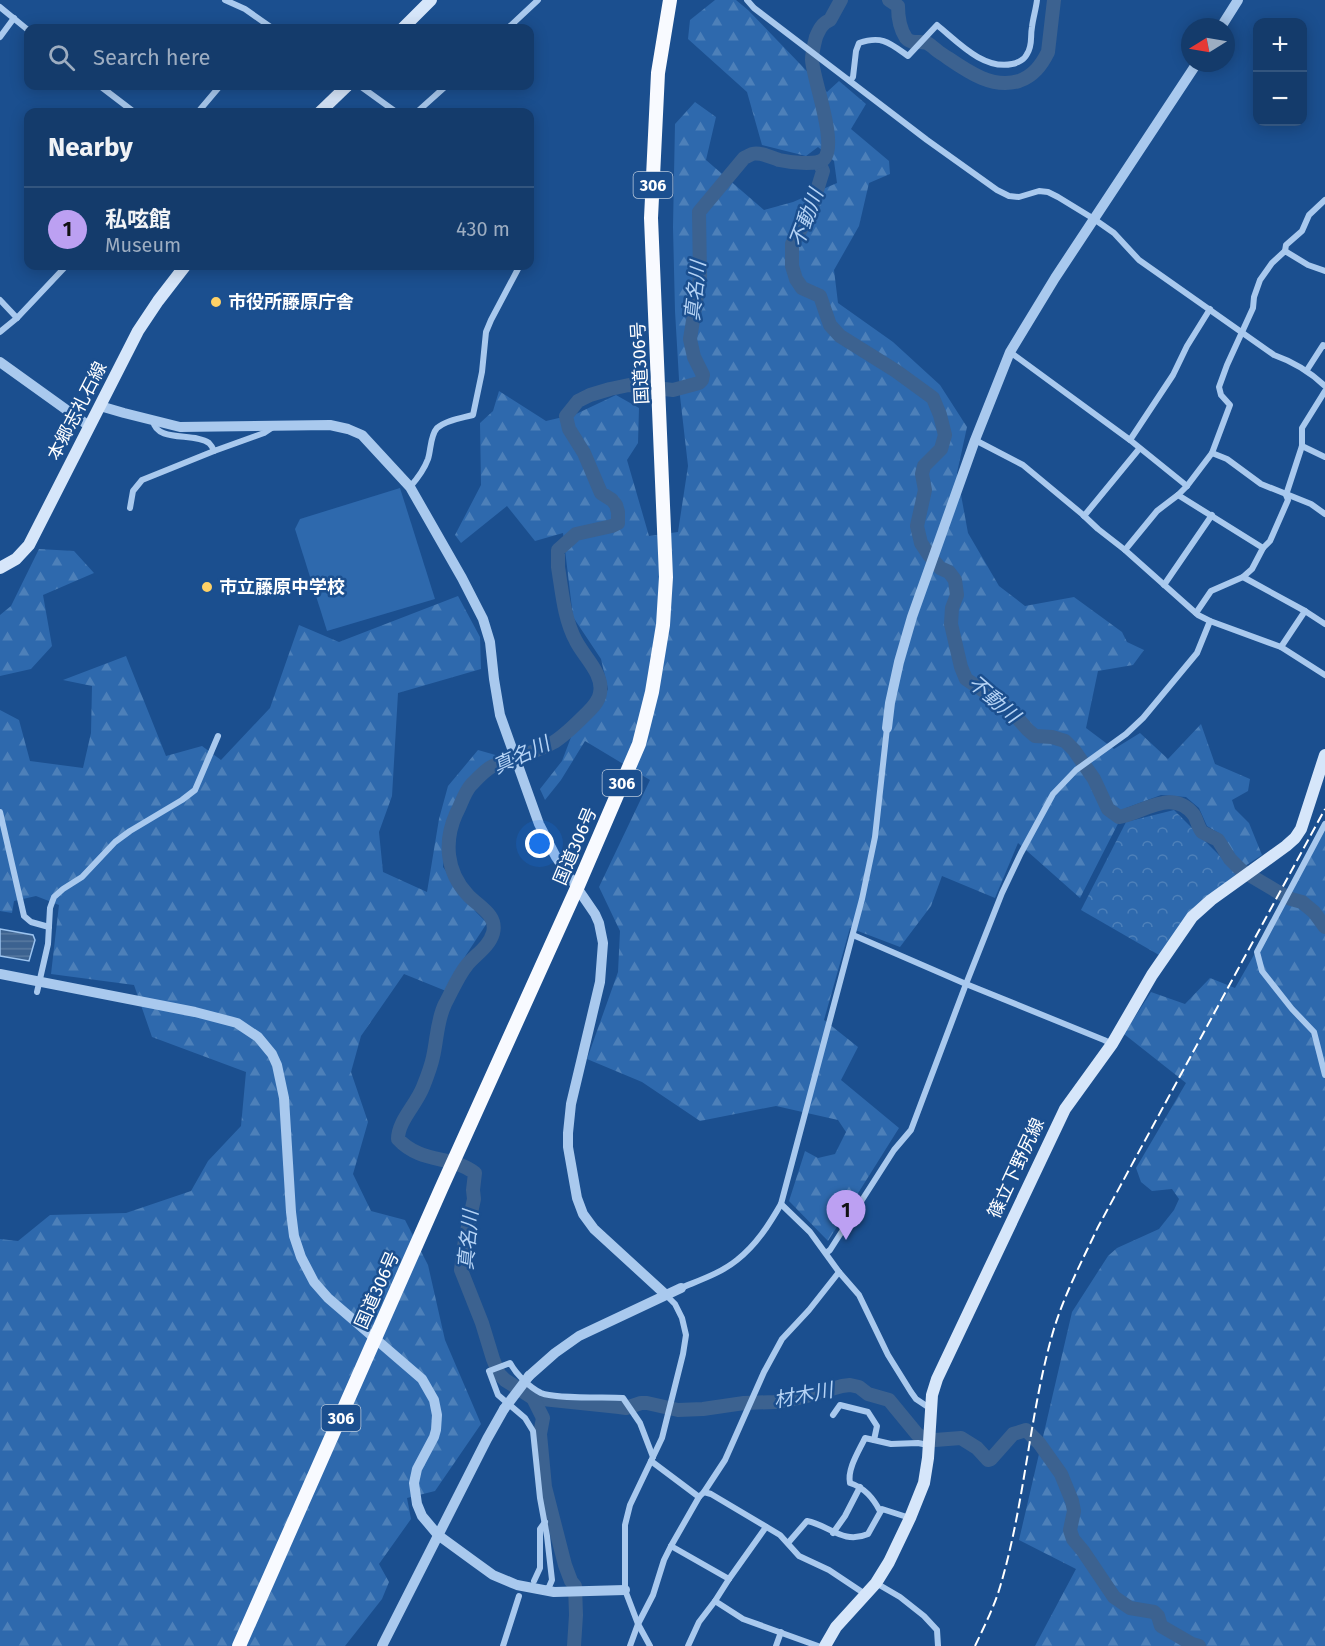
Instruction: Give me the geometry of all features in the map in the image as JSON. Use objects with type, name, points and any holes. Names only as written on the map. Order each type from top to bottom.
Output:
[{"type":"highway","name":"国道306号","points":[[239,1646],[639,744],[652,692],[663,625],[666,577],[651,218],[658,73],[670,0]]},
{"type":"main road","points":[[407,24],[431,0]]},
{"type":"main road","points":[[323,108],[338,90]]},
{"type":"main road","name":"本郷志礼石線","points":[[0,568],[16,559],[29,545],[138,331],[182,270]]},
{"type":"main road","name":"篠立下野尻線","points":[[825,1646],[836,1627],[876,1583],[910,1518],[924,1483],[932,1395],[937,1379],[1065,1109],[1112,1044],[1152,975],[1192,917],[1211,900],[1295,838],[1301,829],[1325,755]]},
{"type":"street","points":[[225,0],[245,9],[264,24]]},
{"type":"street","points":[[512,24],[538,0]]},
{"type":"street","points":[[747,0],[927,140],[997,190],[1009,196],[1019,197],[1039,191],[1048,192],[1094,219],[1114,233],[1139,260],[1274,355],[1294,362],[1307,370],[1325,386]]},
{"type":"street","points":[[850,81],[853,77],[859,43],[870,39],[881,39],[908,56],[937,25],[966,49],[988,62],[1002,66],[1017,63],[1027,55],[1032,41],[1031,28],[1037,0]]},
{"type":"street","points":[[1227,18],[1238,0]]},
{"type":"street","points":[[0,7],[24,27]]},
{"type":"street","points":[[0,37],[14,18]]},
{"type":"street","points":[[382,1646],[504,1409],[529,1376],[579,1336],[716,1273],[736,1261],[756,1242],[781,1204],[853,935],[875,837],[890,703],[899,662],[912,617],[975,440],[1010,352],[1038,304],[1191,72]]},
{"type":"street","points":[[105,90],[129,108]]},
{"type":"street","points":[[201,108],[217,90]]},
{"type":"street","points":[[366,90],[390,108]]},
{"type":"street","points":[[421,108],[442,90]]},
{"type":"street","points":[[1125,550],[1157,511],[1187,486],[1212,453],[1230,405],[1221,395],[1219,387],[1253,308],[1260,280],[1272,263],[1285,251],[1286,246],[1302,231],[1309,215],[1325,200]]},
{"type":"street","points":[[1285,251],[1308,266],[1325,271]]},
{"type":"street","points":[[0,332],[17,318],[62,270]]},
{"type":"street","points":[[410,487],[423,471],[428,460],[433,434],[437,429],[451,421],[472,415],[482,372],[486,332],[490,320],[517,270]]},
{"type":"street","points":[[0,300],[17,318]]},
{"type":"street","points":[[1130,440],[1173,375],[1187,346],[1210,309]]},
{"type":"street","points":[[1307,370],[1323,345],[1325,346]]},
{"type":"street","points":[[1010,352],[1130,440],[1187,486]]},
{"type":"street","points":[[0,362],[90,426]]},
{"type":"street","points":[[1196,613],[1211,591],[1244,577],[1252,569],[1263,548],[1270,541],[1288,500],[1286,495],[1302,446],[1302,428],[1325,391]]},
{"type":"street","points":[[100,406],[180,427],[330,424],[362,435],[410,487],[483,619],[490,642],[500,715],[518,768],[539,824],[556,857],[595,914],[603,944],[600,982],[571,1104],[568,1133],[568,1147],[577,1198],[583,1214],[594,1229],[675,1304],[682,1317],[686,1335],[662,1438],[630,1505],[625,1526],[625,1590],[638,1624],[650,1646]]},
{"type":"street","points":[[153,421],[154,426],[160,432],[202,440],[210,444],[214,451]]},
{"type":"street","points":[[130,508],[133,491],[142,480],[264,433],[274,426]]},
{"type":"street","points":[[975,440],[1023,465],[1196,613],[1210,621],[1281,647],[1325,675]]},
{"type":"street","points":[[1302,446],[1325,457]]},
{"type":"street","points":[[1084,516],[1139,448]]},
{"type":"street","points":[[1212,453],[1227,459],[1261,484],[1311,504],[1325,514]]},
{"type":"street","points":[[1178,495],[1263,548]]},
{"type":"street","points":[[1164,585],[1212,515]]},
{"type":"street","points":[[1244,577],[1305,610],[1325,624]]},
{"type":"street","points":[[1281,647],[1305,610]]},
{"type":"street","points":[[825,1253],[830,1250],[894,1150],[911,1130],[1002,893],[1038,819],[1053,794],[1080,767],[1126,734],[1164,694],[1197,653],[1210,621]]},
{"type":"street","points":[[38,987],[48,944],[50,908],[54,897],[63,888],[82,877],[130,831],[195,790],[218,736]]},
{"type":"street","points":[[0,812],[24,916],[31,922],[49,927]]},
{"type":"street","points":[[1325,824],[1257,952],[1262,971],[1292,1009],[1314,1032],[1325,1075]]},
{"type":"street","points":[[853,935],[1112,1044]]},
{"type":"street","points":[[0,974],[38,987],[195,1012],[237,1023],[258,1037],[272,1054],[282,1087],[291,1212],[294,1236],[301,1257],[314,1282],[327,1298],[422,1379],[434,1400],[437,1415],[436,1430],[417,1469],[414,1483],[419,1510],[438,1535],[494,1575],[517,1585],[554,1592],[625,1590]]},
{"type":"street","points":[[781,1204],[810,1232],[838,1272],[859,1295],[888,1355],[911,1392],[931,1410]]},
{"type":"street","points":[[630,1646],[653,1595],[670,1546],[725,1460],[752,1398],[782,1340],[838,1272]]},
{"type":"street","points":[[542,1591],[549,1587],[552,1580],[533,1431],[525,1419],[498,1395],[489,1371],[510,1363],[515,1371],[542,1393],[559,1396],[623,1398],[640,1423],[652,1459],[702,1495],[711,1494],[780,1535],[800,1556],[829,1570],[865,1594]]},
{"type":"street","points":[[833,1415],[840,1405],[868,1413],[877,1426],[874,1440]]},
{"type":"street","points":[[880,1511],[868,1493],[850,1483],[849,1480],[850,1472],[865,1437],[891,1444],[918,1443],[929,1440]]},
{"type":"street","points":[[833,1533],[860,1487]]},
{"type":"street","points":[[880,1511],[882,1509],[910,1518]]},
{"type":"street","points":[[788,1543],[807,1521],[843,1536],[864,1536],[868,1534],[880,1511]]},
{"type":"street","points":[[534,1581],[540,1568],[540,1529],[545,1522]]},
{"type":"street","points":[[688,1646],[699,1622],[766,1527]]},
{"type":"street","points":[[670,1546],[729,1579]]},
{"type":"street","points":[[876,1583],[900,1597],[924,1616],[937,1630],[938,1646]]},
{"type":"street","points":[[503,1646],[519,1596]]},
{"type":"street","points":[[715,1602],[743,1619],[818,1646]]},
{"type":"street","points":[[776,1646],[781,1632]]},
{"type":"green space","points":[[715,0],[736,0],[827,92],[839,81],[866,104],[851,129],[889,161],[890,174],[869,183],[859,226],[834,270],[838,303],[893,342],[940,385],[967,427],[957,473],[968,533],[999,586],[1025,606],[1074,597],[1122,632],[1127,642],[1144,650],[1133,665],[1098,671],[1086,728],[1114,749],[1140,733],[1168,759],[1201,724],[1215,764],[1250,779],[1248,791],[1232,800],[1235,809],[1249,823],[1262,855],[1245,866],[1233,856],[1222,835],[1207,826],[1199,808],[1186,797],[1161,795],[1126,808],[1080,898],[1018,843],[995,898],[942,876],[931,906],[900,947],[850,928],[824,1020],[858,1047],[841,1080],[899,1128],[828,1241],[789,1201],[805,1151],[818,1158],[835,1154],[846,1132],[838,1120],[776,1106],[700,1121],[642,1082],[587,1059],[618,972],[620,931],[599,887],[650,780],[585,741],[561,780],[545,800],[540,789],[562,761],[573,732],[599,708],[608,689],[601,659],[573,617],[563,533],[535,541],[507,506],[461,543],[455,535],[481,485],[480,423],[493,411],[499,391],[546,421],[576,414],[616,395],[639,408],[638,443],[627,460],[649,536],[678,532],[688,466],[680,396],[675,311],[673,227],[675,124],[695,102],[716,117],[706,160],[764,210],[793,202],[837,183],[834,161],[818,147],[806,156],[762,145],[747,92],[688,39],[690,20]]},
{"type":"green space","points":[[400,488],[435,599],[327,631],[295,529],[300,519]]},
{"type":"green space","points":[[39,549],[74,551],[94,573],[43,595],[52,646],[31,669],[0,676],[0,615],[11,606]]},
{"type":"green space","points":[[458,596],[480,637],[481,669],[398,693],[392,796],[379,832],[383,872],[427,892],[439,819],[448,786],[478,750],[506,758],[488,766],[476,775],[459,798],[450,824],[443,867],[476,912],[487,923],[446,991],[404,974],[361,1036],[351,1072],[368,1122],[353,1174],[371,1211],[405,1220],[428,1265],[445,1340],[481,1424],[435,1491],[407,1498],[411,1519],[379,1564],[389,1582],[382,1599],[345,1646],[0,1646],[0,1239],[18,1241],[50,1215],[126,1213],[191,1191],[208,1161],[241,1126],[246,1072],[152,1037],[134,985],[51,974],[59,905],[36,896],[14,901],[12,913],[0,911],[0,710],[19,720],[30,761],[83,768],[91,733],[92,686],[63,680],[126,656],[166,756],[202,746],[221,760],[270,708],[299,625],[339,642]]},
{"type":"green space","points":[[1174,810],[1239,875],[1159,955],[1081,910],[1126,822]]},
{"type":"green space","points":[[1325,831],[1325,1646],[1035,1646],[1076,1569],[1019,1540],[1072,1312],[1108,1256],[1117,1248],[1159,1229],[1174,1210],[1179,1199],[1172,1189],[1152,1191],[1141,1182],[1136,1168],[1186,1083],[1124,1034],[1151,992],[1185,1004],[1210,978],[1235,988]]},
{"type":"shaded area","points":[[0,929],[33,935],[35,940],[29,961],[0,956]]},
{"type":"waterway","name":"真名川","points":[[574,1646],[575,1586],[565,1565],[545,1487],[540,1434],[543,1418],[533,1398],[499,1374],[461,1270],[474,1199],[475,1173],[466,1167],[416,1152],[398,1139],[399,1132],[429,1072],[440,1017],[445,1004],[464,969],[485,947],[493,933],[494,926],[490,915],[460,885],[451,866],[449,845],[452,824],[464,795],[471,785],[491,767],[549,745],[558,739],[590,710],[599,696],[599,679],[576,641],[569,624],[558,567],[558,550],[576,534],[618,523],[618,512],[612,500],[601,493],[584,453],[569,429],[566,416],[578,401],[610,389],[629,385],[673,390],[699,383],[702,380],[703,375],[694,357],[690,339],[700,277],[699,212],[744,158],[752,154],[809,163],[824,159],[828,151],[827,126],[813,69],[812,54],[818,32],[830,20],[841,0]]},
{"type":"waterway","name":"真名川","points":[[889,0],[898,6],[901,27],[908,40],[927,43],[976,76],[1008,83],[1019,81],[1036,70],[1048,52],[1054,0]]},
{"type":"waterway","name":"不動川","points":[[819,162],[823,171],[809,216],[792,244],[792,266],[802,288],[820,296],[830,325],[840,336],[896,371],[933,398],[945,435],[941,449],[924,466],[922,474],[925,490],[917,526],[921,543],[929,555],[955,580],[957,595],[952,608],[951,624],[966,679],[1011,711],[1035,736],[1052,737],[1065,741],[1094,779],[1108,809],[1119,817],[1167,802],[1186,807],[1194,815],[1202,832],[1218,840],[1230,859],[1241,870],[1291,899],[1302,902],[1314,912],[1325,927]]},
{"type":"waterway","name":"材木川","points":[[533,1398],[626,1408],[647,1403],[678,1410],[703,1409],[744,1403],[775,1402],[850,1385],[859,1387],[868,1394],[889,1400],[917,1434],[924,1438],[935,1440],[961,1438],[977,1448],[988,1460],[1013,1434],[1026,1430],[1039,1443],[1061,1474],[1074,1511],[1070,1530],[1073,1539],[1114,1597],[1130,1608],[1154,1612],[1161,1626],[1199,1646]]},
{"type":"railway","points":[[975,1646],[1000,1587],[1015,1524],[1045,1363],[1057,1318],[1068,1291],[1098,1227],[1325,809]]},
{"type":"place","name":"市役所藤原庁舎","points":[[216,302]]},
{"type":"place","name":"市立藤原中学校","points":[[207,587]]},
{"type":"place","name":"私呟館","points":[[846,1240]]}]
